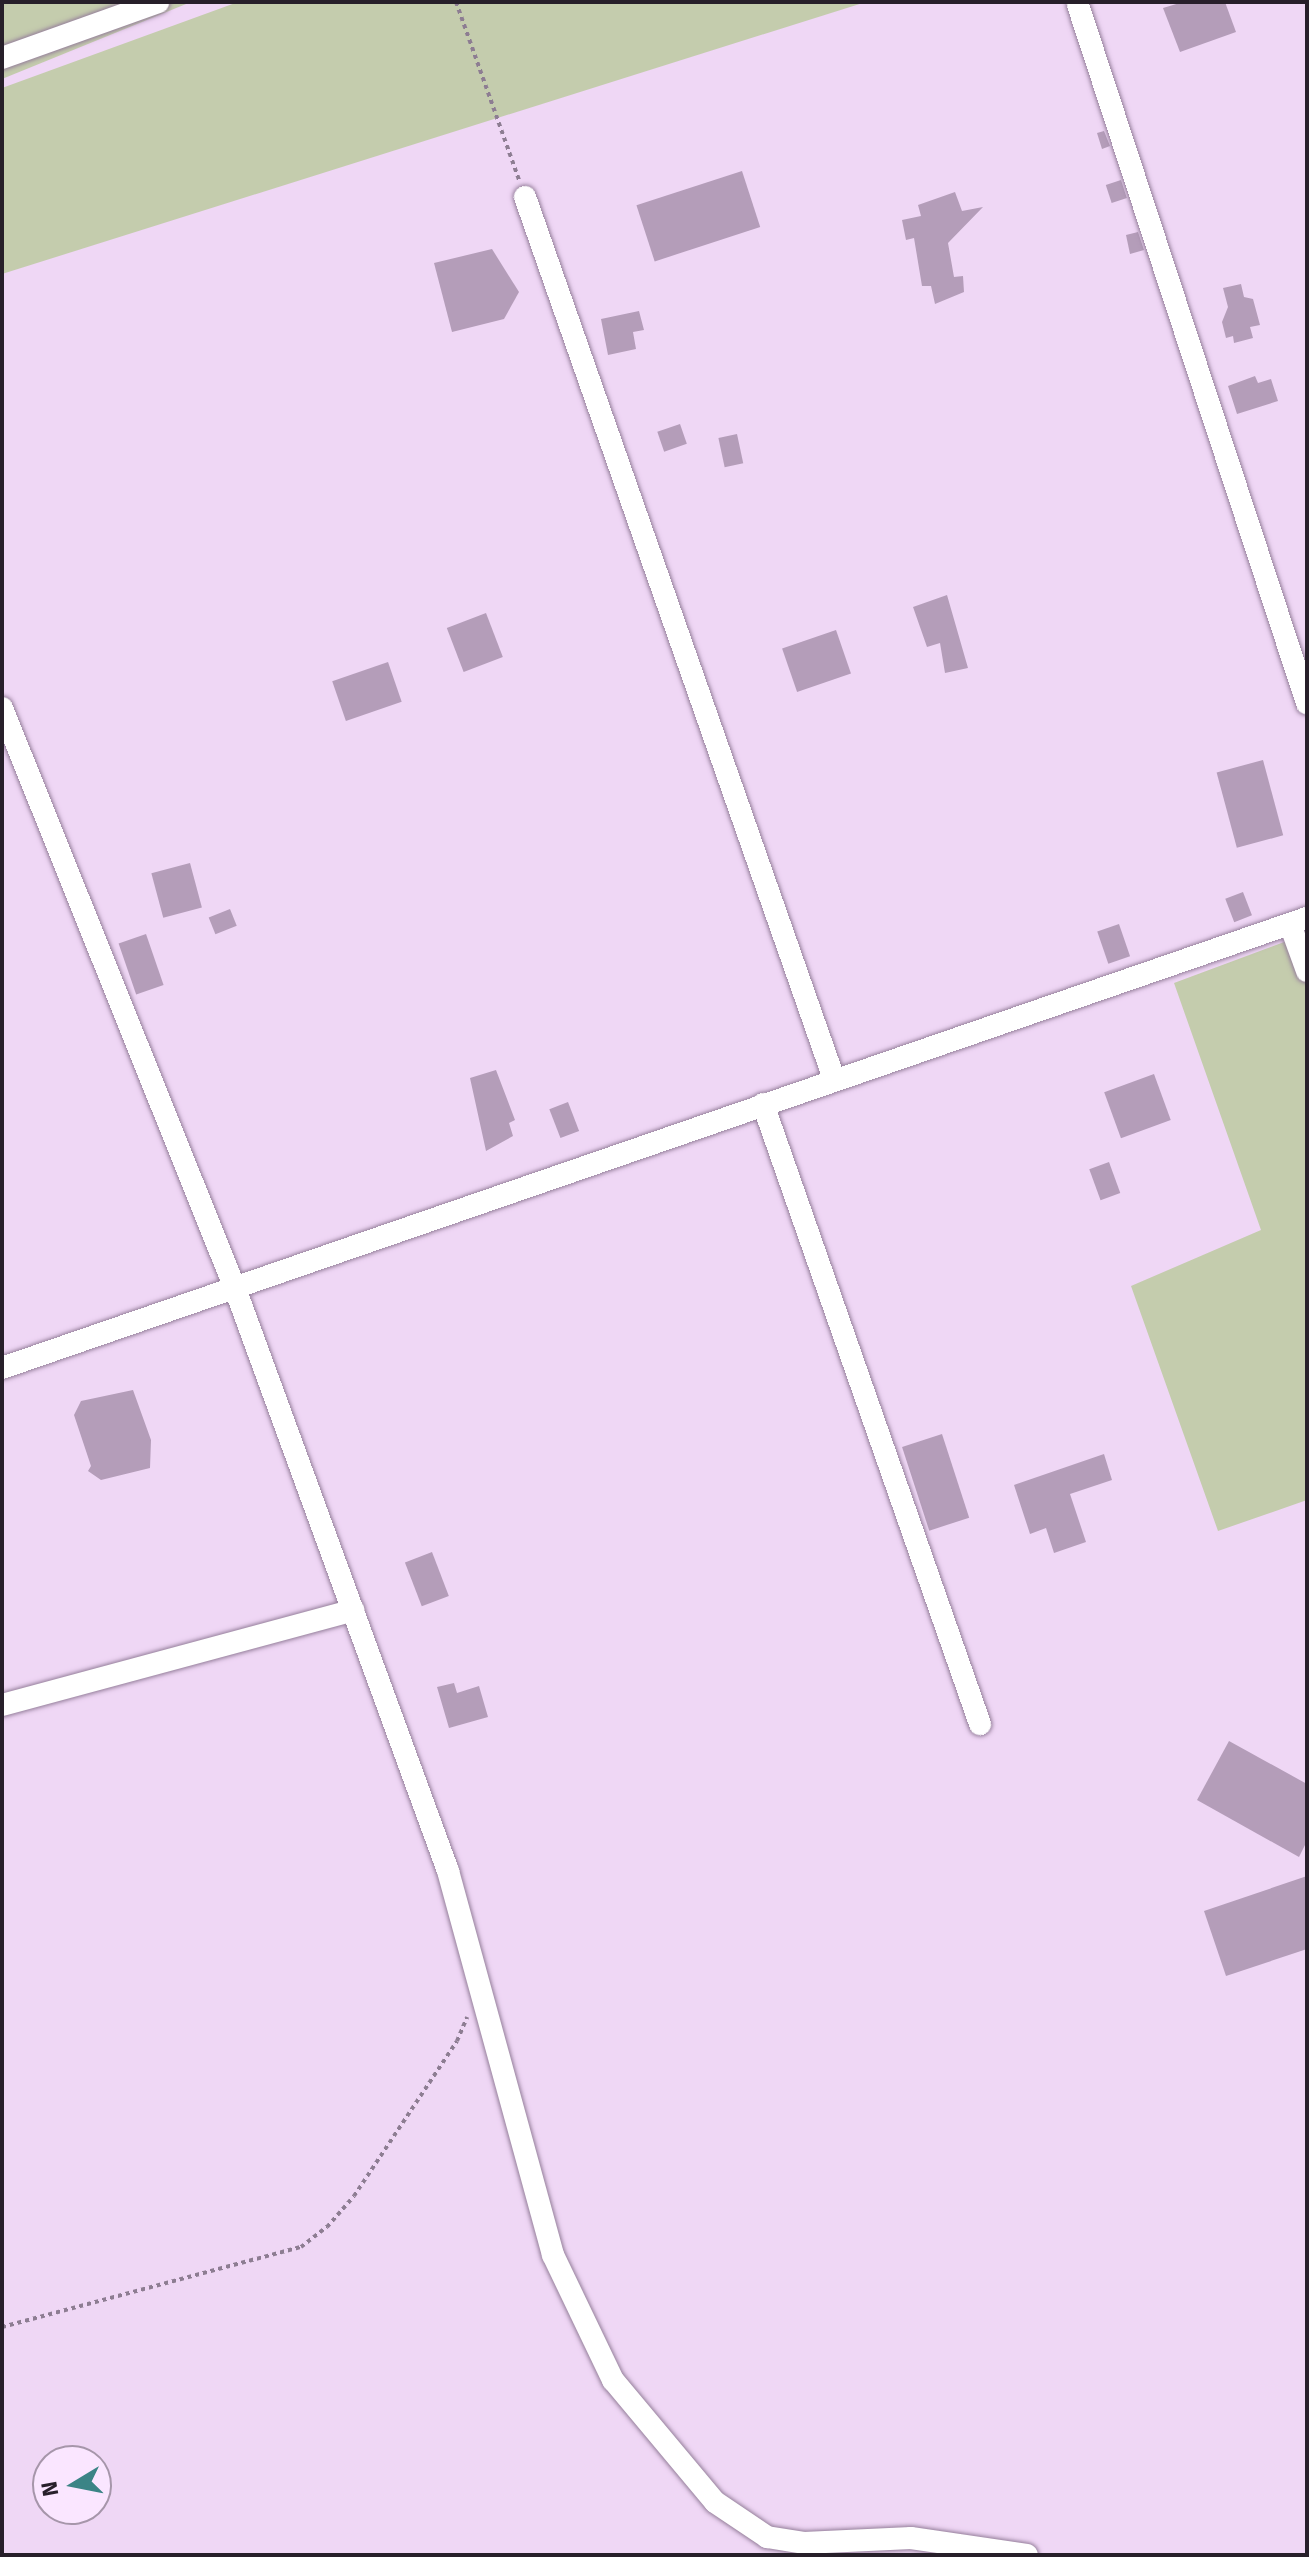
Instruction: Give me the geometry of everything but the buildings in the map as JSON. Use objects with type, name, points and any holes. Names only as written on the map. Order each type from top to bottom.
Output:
[{"type":"street","points":[[2,58],[158,2]]},
{"type":"street","points":[[1078,5],[1307,703]]},
{"type":"street","points":[[525,197],[834,1079]]},
{"type":"street","points":[[2,708],[236,1291],[448,1871],[553,2255],[603,2360],[629,2404],[687,2473],[715,2502],[770,2546],[911,2538],[1027,2555]]},
{"type":"street","points":[[2,1368],[236,1291],[834,1079],[1299,921],[1307,971]]},
{"type":"street","points":[[763,1104],[980,1724]]},
{"type":"street","points":[[2,1705],[353,1610]]},
{"type":"path","points":[[456,2],[525,197]]},
{"type":"path","points":[[2,2327],[301,2247],[327,2227],[354,2196],[457,2041],[478,1989]]},
{"type":"green space","points":[[2,2],[191,2],[2,79]]},
{"type":"green space","points":[[238,2],[866,2],[2,274],[2,88]]},
{"type":"green space","points":[[1295,938],[1307,971],[1307,1500],[1218,1531],[1131,1286],[1261,1230],[1174,983]]}]
